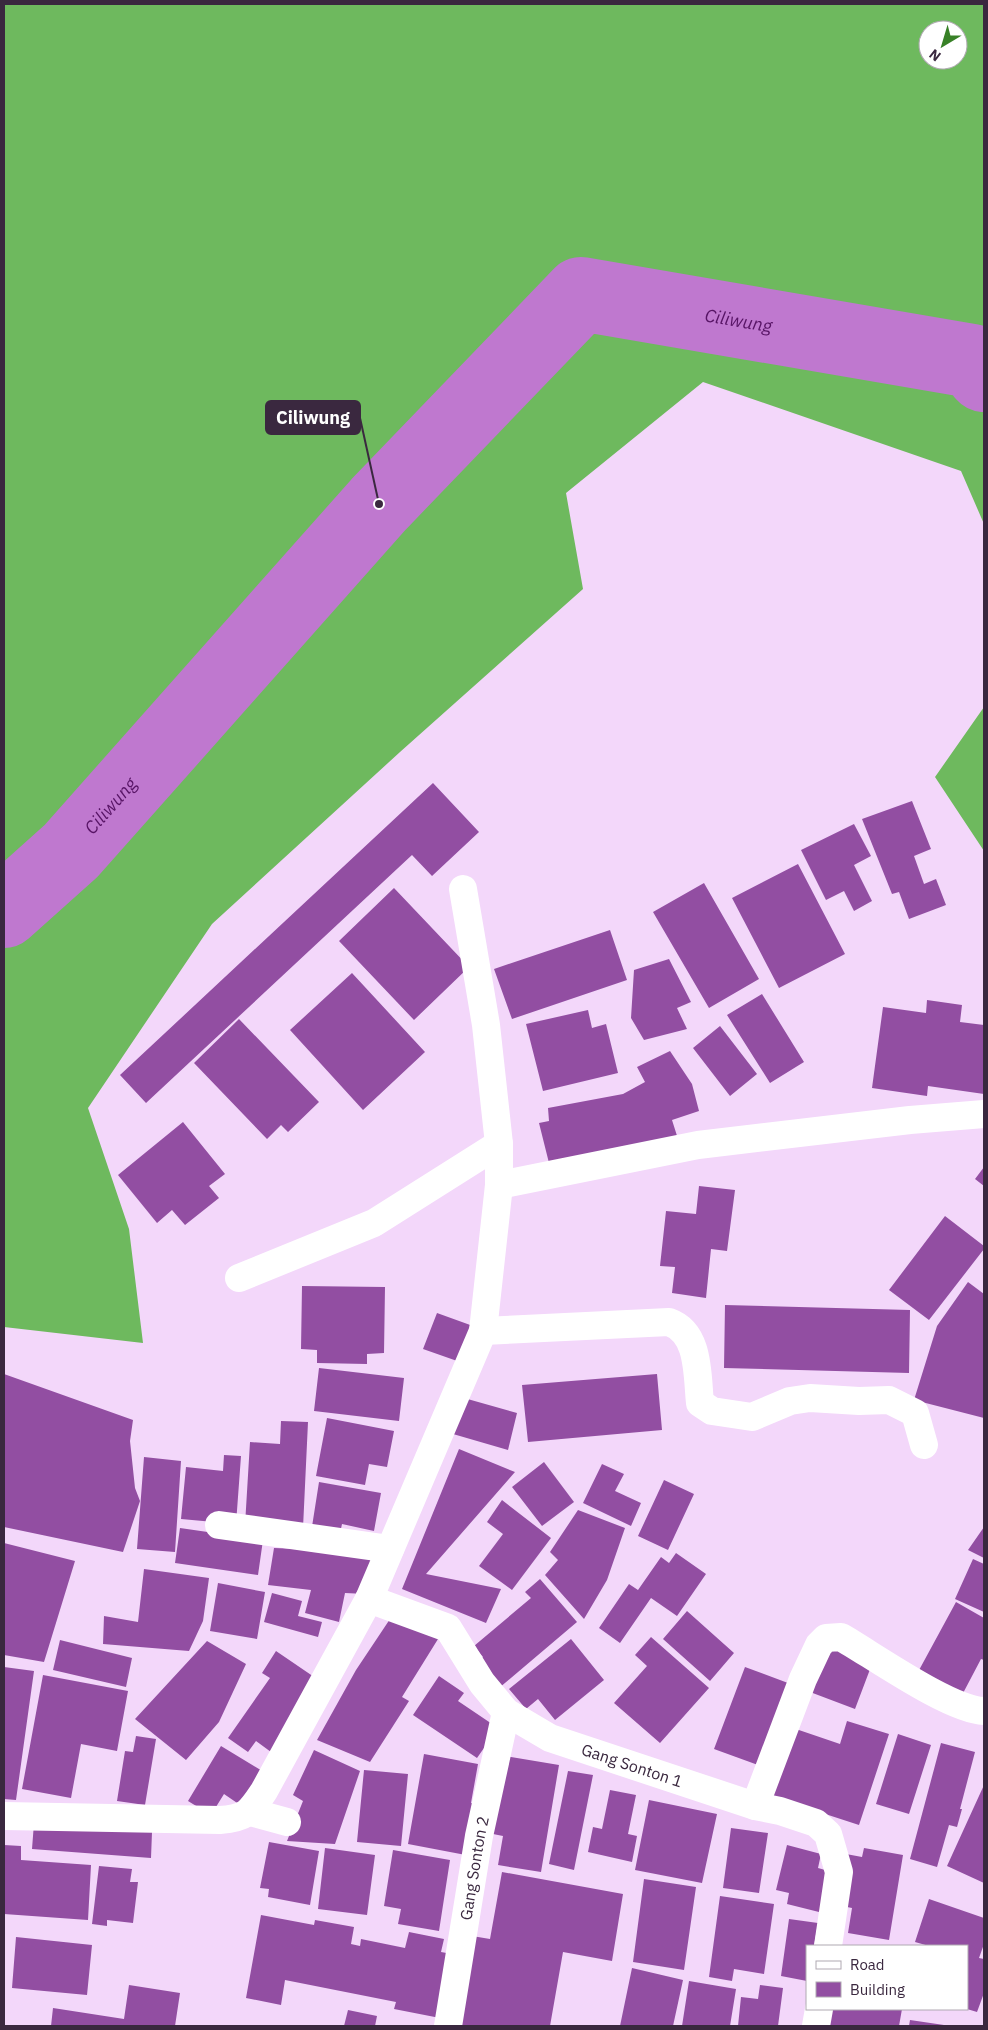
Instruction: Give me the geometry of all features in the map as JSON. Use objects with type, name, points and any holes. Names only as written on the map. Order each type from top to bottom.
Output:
[{"type":"street","points":[[4,1816],[220,1820],[233,1819],[250,1812],[269,1783],[369,1599],[483,1331],[499,1185],[499,1144],[486,1025],[463,889]]},
{"type":"street","points":[[499,1185],[698,1145],[910,1120],[984,1114]]},
{"type":"street","points":[[239,1278],[374,1223],[499,1144]]},
{"type":"street","points":[[483,1331],[669,1322],[679,1326],[692,1344],[700,1403],[712,1411],[752,1417],[790,1401],[810,1398],[859,1401],[889,1400],[915,1413],[924,1446]]},
{"type":"street","points":[[219,1525],[390,1549]]},
{"type":"street","name":"Gang Sonton 1","points":[[369,1599],[448,1628],[482,1683],[506,1712],[550,1738],[755,1806],[780,1811],[816,1823],[828,1834],[839,1872],[828,1945]]},
{"type":"street","points":[[755,1806],[803,1679],[819,1644],[826,1638],[841,1637],[941,1697],[977,1711],[984,1711]]},
{"type":"street","name":"Gang Sonton 2","points":[[448,2026],[479,1836],[506,1712]]},
{"type":"street","points":[[250,1812],[287,1822]]},
{"type":"street","points":[[816,2026],[819,2010]]},
{"type":"green space","points":[[4,4],[984,4],[984,524],[961,471],[703,382],[566,493],[583,589],[400,752],[212,924],[88,1108],[129,1229],[143,1343],[4,1327]]},
{"type":"green space","points":[[984,707],[984,851],[935,777]]},
{"type":"building","points":[[433,783],[479,832],[432,876],[412,855],[146,1103],[120,1075]]},
{"type":"building","points":[[912,801],[931,849],[914,856],[924,884],[936,879],[946,905],[909,919],[899,892],[892,894],[862,819]]},
{"type":"building","points":[[854,824],[871,856],[854,865],[872,901],[854,911],[844,891],[826,900],[801,850]]},
{"type":"building","points":[[798,864],[845,954],[779,988],[732,898]]},
{"type":"building","points":[[704,883],[759,979],[709,1008],[653,912]]},
{"type":"building","points":[[394,888],[469,967],[414,1020],[339,941]]},
{"type":"building","points":[[610,930],[627,980],[512,1019],[494,969]]},
{"type":"building","points":[[669,959],[691,1002],[677,1008],[687,1029],[644,1040],[631,1018],[634,970]]},
{"type":"building","points":[[352,973],[425,1052],[363,1110],[290,1030]]},
{"type":"building","points":[[762,994],[804,1062],[770,1083],[727,1015]]},
{"type":"building","points":[[927,1000],[962,1005],[960,1022],[984,1025],[984,1094],[928,1086],[927,1096],[872,1088],[883,1007],[926,1013]]},
{"type":"building","points":[[588,1010],[592,1028],[606,1024],[618,1073],[543,1091],[526,1024]]},
{"type":"building","points":[[239,1019],[319,1102],[288,1132],[281,1125],[267,1139],[194,1063]]},
{"type":"building","points":[[720,1026],[757,1074],[730,1096],[693,1048]]},
{"type":"building","points":[[670,1051],[692,1084],[699,1111],[672,1120],[678,1139],[551,1171],[539,1123],[549,1121],[548,1108],[623,1094],[645,1082],[637,1067]]},
{"type":"building","points":[[183,1122],[225,1174],[209,1186],[219,1198],[185,1225],[172,1210],[157,1223],[118,1175]]},
{"type":"building","points":[[984,1167],[984,1186],[975,1179]]},
{"type":"building","points":[[699,1186],[735,1190],[727,1251],[711,1249],[706,1298],[672,1293],[675,1267],[660,1266],[666,1211],[696,1214]]},
{"type":"building","points":[[945,1216],[984,1246],[984,1249],[929,1320],[889,1290]]},
{"type":"building","points":[[968,1282],[984,1294],[984,1418],[914,1400],[937,1326]]},
{"type":"building","points":[[302,1286],[385,1287],[384,1353],[367,1354],[367,1364],[317,1363],[317,1350],[301,1349]]},
{"type":"building","points":[[725,1305],[910,1310],[909,1373],[724,1368]]},
{"type":"building","points":[[437,1313],[473,1326],[460,1362],[423,1349]]},
{"type":"building","points":[[319,1368],[404,1378],[399,1421],[314,1411]]},
{"type":"building","points":[[4,1374],[133,1420],[130,1441],[135,1488],[140,1501],[123,1552],[4,1527]]},
{"type":"building","points":[[657,1374],[662,1430],[528,1442],[522,1385]]},
{"type":"building","points":[[464,1398],[517,1413],[508,1450],[453,1434]]},
{"type":"building","points":[[327,1418],[394,1431],[387,1467],[369,1464],[365,1485],[316,1476]]},
{"type":"building","points":[[281,1421],[308,1422],[303,1528],[245,1525],[250,1442],[280,1444]]},
{"type":"building","points":[[459,1449],[515,1472],[426,1574],[501,1589],[486,1623],[402,1589]]},
{"type":"building","points":[[224,1455],[241,1456],[236,1524],[181,1519],[186,1467],[223,1471]]},
{"type":"building","points":[[144,1457],[181,1461],[175,1552],[137,1549]]},
{"type":"building","points":[[544,1462],[574,1502],[542,1526],[512,1487]]},
{"type":"building","points":[[602,1464],[624,1474],[615,1491],[641,1503],[631,1526],[583,1503]]},
{"type":"building","points":[[664,1480],[694,1494],[668,1550],[638,1536]]},
{"type":"building","points":[[319,1482],[381,1493],[374,1531],[342,1524],[339,1538],[311,1533]]},
{"type":"building","points":[[502,1500],[551,1538],[512,1590],[479,1566],[503,1534],[487,1522]]},
{"type":"building","points":[[578,1510],[625,1528],[607,1580],[584,1619],[545,1575],[558,1560],[550,1552]]},
{"type":"building","points":[[984,1527],[984,1558],[968,1550]]},
{"type":"building","points":[[180,1528],[263,1540],[258,1575],[175,1563]]},
{"type":"building","points":[[4,1543],[75,1561],[44,1662],[4,1655]]},
{"type":"building","points":[[274,1548],[378,1552],[366,1594],[345,1593],[339,1622],[305,1613],[311,1590],[268,1585]]},
{"type":"building","points":[[676,1553],[706,1574],[677,1616],[651,1598],[620,1643],[599,1628],[629,1584],[638,1590],[661,1557],[669,1563]]},
{"type":"building","points":[[973,1559],[984,1564],[984,1612],[955,1599]]},
{"type":"building","points":[[144,1569],[209,1578],[203,1621],[189,1651],[103,1644],[104,1616],[138,1622]]},
{"type":"building","points":[[540,1579],[577,1622],[499,1688],[478,1661],[483,1657],[474,1646],[531,1598],[525,1592]]},
{"type":"building","points":[[218,1583],[265,1592],[257,1639],[210,1631]]},
{"type":"building","points":[[272,1593],[302,1601],[298,1616],[322,1622],[318,1637],[264,1622]]},
{"type":"building","points":[[956,1602],[984,1618],[984,1660],[981,1659],[961,1697],[918,1672]]},
{"type":"building","points":[[687,1611],[734,1653],[710,1681],[663,1639]]},
{"type":"building","points":[[394,1613],[443,1631],[402,1697],[409,1701],[370,1762],[317,1740],[356,1670]]},
{"type":"building","points":[[651,1637],[709,1688],[660,1743],[614,1703],[647,1666],[635,1655]]},
{"type":"building","points":[[571,1639],[604,1680],[555,1720],[538,1699],[526,1709],[509,1689]]},
{"type":"building","points":[[60,1640],[132,1658],[126,1687],[53,1670]]},
{"type":"building","points":[[207,1641],[246,1664],[219,1722],[186,1760],[135,1719]]},
{"type":"building","points":[[828,1647],[872,1664],[855,1709],[810,1692]]},
{"type":"building","points":[[276,1651],[320,1681],[271,1752],[256,1741],[248,1752],[228,1738],[270,1678],[262,1673]]},
{"type":"building","points":[[4,1667],[34,1671],[16,1800],[4,1799]]},
{"type":"building","points":[[745,1667],[788,1683],[758,1765],[714,1749]]},
{"type":"building","points":[[43,1675],[128,1691],[117,1751],[81,1744],[71,1798],[22,1789]]},
{"type":"building","points":[[439,1676],[464,1693],[458,1701],[498,1728],[477,1758],[413,1715]]},
{"type":"building","points":[[847,1721],[889,1734],[859,1825],[770,1796],[793,1728],[840,1744]]},
{"type":"building","points":[[898,1734],[931,1745],[909,1814],[876,1804]]},
{"type":"building","points":[[136,1736],[156,1739],[145,1805],[117,1801],[125,1751],[133,1752]]},
{"type":"building","points":[[941,1743],[975,1752],[957,1827],[949,1825],[937,1867],[910,1859]]},
{"type":"building","points":[[221,1746],[264,1772],[243,1807],[224,1794],[211,1815],[188,1801]]},
{"type":"building","points":[[314,1750],[360,1771],[335,1844],[287,1841],[303,1801],[293,1795]]},
{"type":"building","points":[[424,1754],[478,1764],[471,1803],[479,1805],[471,1856],[408,1844]]},
{"type":"building","points":[[505,1756],[559,1765],[541,1872],[498,1865],[503,1836],[493,1834]]},
{"type":"building","points":[[364,1770],[408,1774],[401,1846],[357,1842]]},
{"type":"building","points":[[568,1771],[593,1775],[574,1870],[549,1864]]},
{"type":"building","points":[[984,1785],[984,1883],[947,1866]]},
{"type":"building","points":[[610,1790],[636,1795],[628,1834],[637,1836],[632,1862],[588,1852],[593,1827],[602,1829]]},
{"type":"building","points":[[649,1800],[717,1814],[702,1883],[635,1870]]},
{"type":"building","points":[[34,1823],[152,1832],[151,1858],[32,1849]]},
{"type":"building","points":[[731,1828],[768,1833],[759,1893],[723,1888]]},
{"type":"building","points":[[269,1842],[319,1851],[310,1905],[268,1897],[269,1889],[260,1888]]},
{"type":"building","points":[[4,1845],[21,1846],[21,1860],[91,1865],[88,1920],[4,1914]]},
{"type":"building","points":[[787,1845],[821,1854],[818,1868],[836,1873],[827,1914],[787,1904],[789,1893],[776,1890]]},
{"type":"building","points":[[325,1848],[375,1855],[367,1915],[318,1909]]},
{"type":"building","points":[[864,1848],[903,1855],[889,1940],[848,1933],[852,1908],[837,1905],[846,1854],[862,1857]]},
{"type":"building","points":[[393,1850],[450,1860],[439,1931],[398,1924],[401,1909],[384,1906]]},
{"type":"building","points":[[99,1866],[132,1869],[130,1882],[138,1882],[133,1923],[107,1920],[107,1926],[92,1924]]},
{"type":"building","points":[[502,1872],[623,1894],[612,1961],[563,1952],[550,2026],[461,2026],[466,1935],[490,1939]]},
{"type":"building","points":[[644,1879],[696,1887],[684,1970],[633,1962]]},
{"type":"building","points":[[720,1896],[774,1904],[764,1974],[734,1969],[732,1981],[709,1977]]},
{"type":"building","points":[[929,1899],[984,1918],[984,1944],[979,1958],[984,1959],[984,1993],[977,2012],[968,2009],[968,1945],[926,1945],[915,1942]]},
{"type":"building","points":[[261,1915],[314,1925],[315,1920],[354,1927],[351,1944],[360,1946],[361,1939],[405,1948],[409,1932],[444,1939],[441,1952],[452,1954],[440,2018],[394,2009],[396,2002],[285,1980],[281,2005],[246,1998]]},
{"type":"building","points":[[789,1919],[818,1923],[814,1945],[806,1945],[806,1981],[781,1976]]},
{"type":"building","points":[[16,1937],[92,1945],[87,1995],[12,1988]]},
{"type":"building","points":[[632,1968],[683,1980],[673,2026],[620,2026]]},
{"type":"building","points":[[689,1981],[736,1989],[730,2026],[682,2026]]},
{"type":"building","points":[[129,1985],[180,1993],[175,2026],[51,2026],[53,2008],[124,2019]]},
{"type":"building","points":[[760,1985],[783,1988],[778,2026],[738,2026],[741,1997],[758,1999]]},
{"type":"building","points":[[348,2010],[377,2016],[375,2026],[344,2026]]},
{"type":"building","points":[[825,2010],[902,2010],[899,2026],[822,2026]]},
{"type":"building","points":[[910,2020],[944,2025],[944,2026],[909,2026]]},
{"type":"waterway","name":"Ciliwung","points":[[4,911],[71,851],[379,504],[581,294],[972,361],[984,375]]},
{"type":"place","name":"Ciliwung","points":[[379,504]]}]
